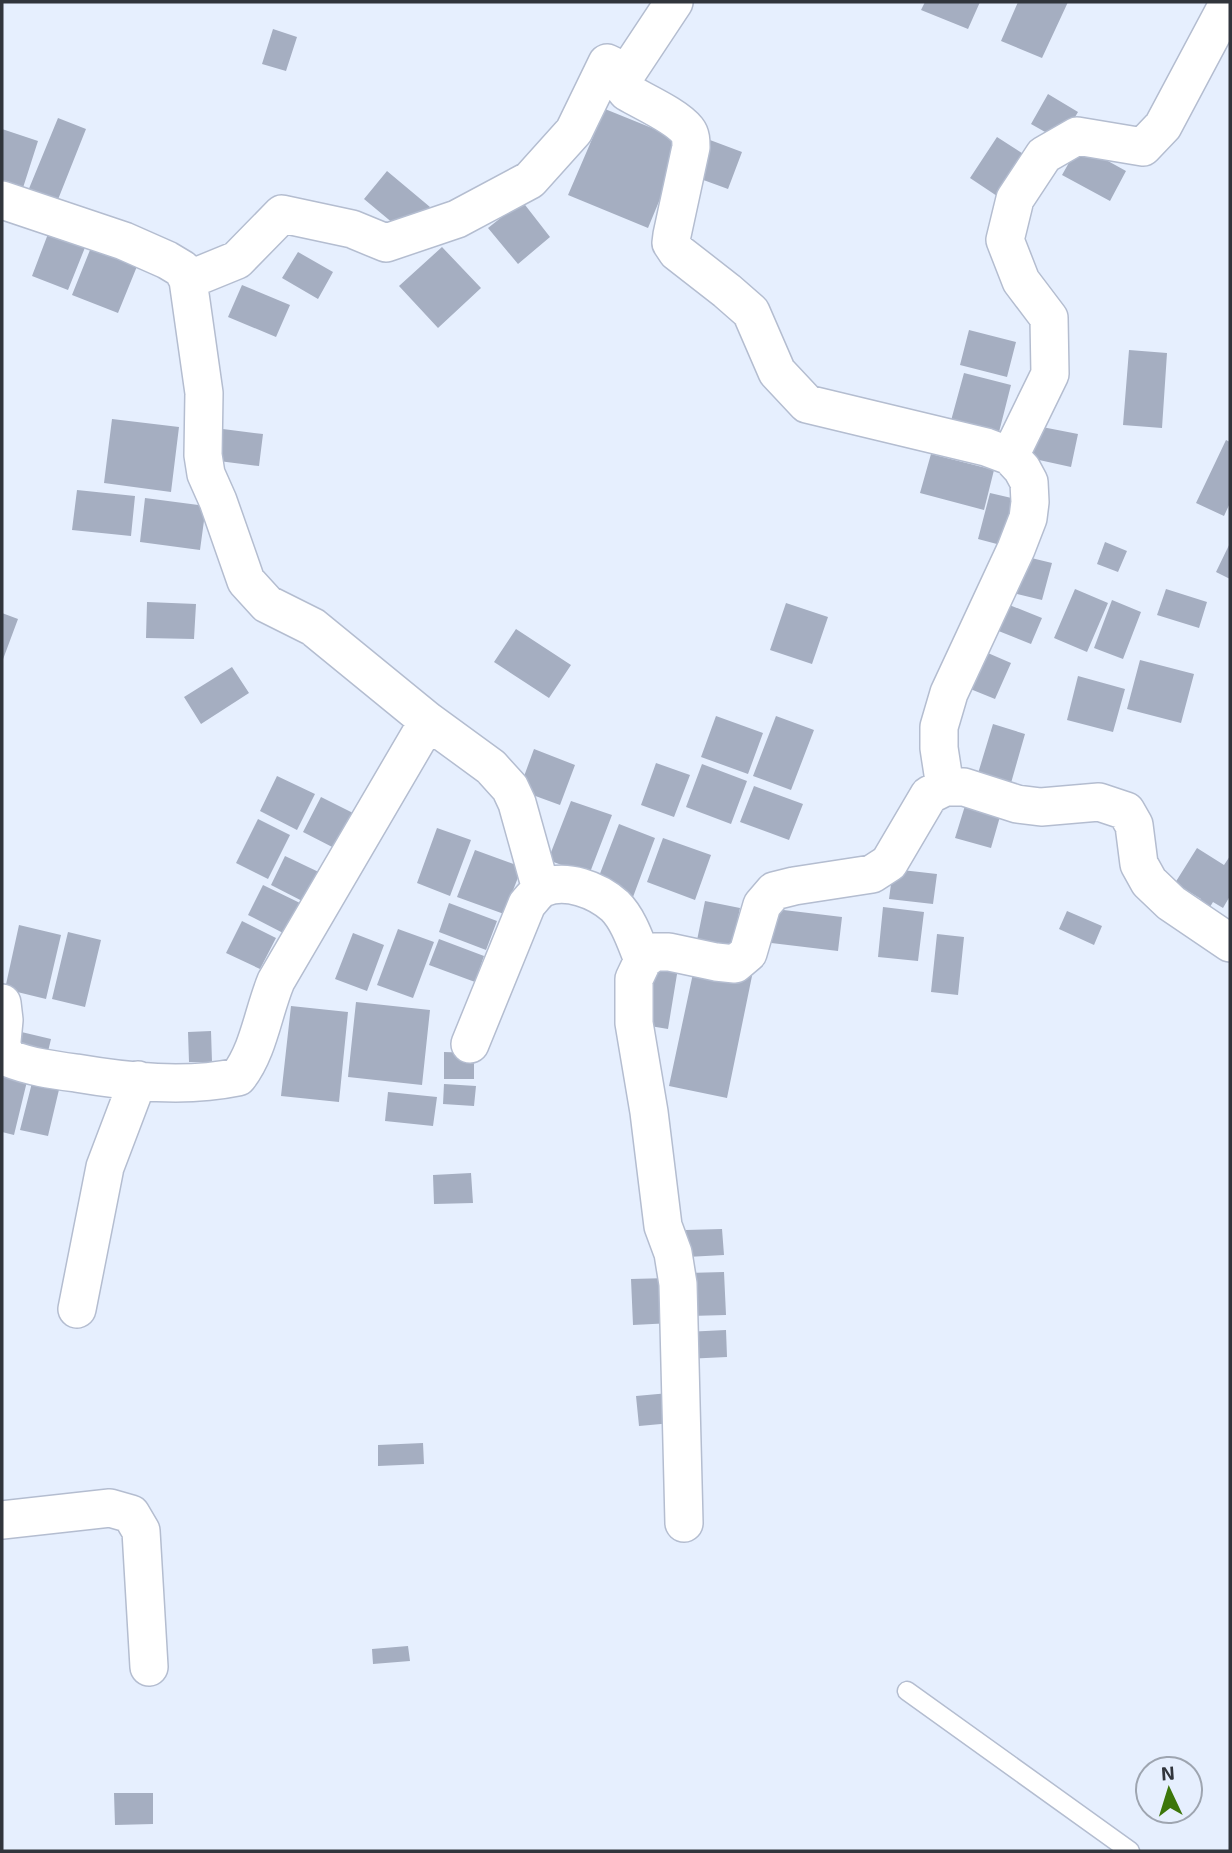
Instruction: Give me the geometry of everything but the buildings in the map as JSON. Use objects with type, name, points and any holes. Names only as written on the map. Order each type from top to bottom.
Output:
[{"type":"street","points":[[674,2],[626,72],[623,87],[686,128],[690,136],[691,147],[671,243],[677,252],[751,312],[777,372],[807,404],[1010,456],[1023,469],[1030,482],[1028,518],[949,693],[939,727],[945,787]]},
{"type":"street","points":[[1010,456],[1051,374],[1049,317],[1021,281],[1005,240],[1015,200],[1044,155],[1077,136],[1143,147],[1163,126],[1229,2]]},
{"type":"street","points":[[188,280],[237,260],[282,214],[352,229],[386,243],[457,219],[530,180],[574,131],[607,63],[626,72]]},
{"type":"street","points":[[2,200],[134,246],[182,269],[188,280],[204,393],[203,455],[206,474],[246,581],[267,604],[313,627],[428,721],[491,767],[510,788],[517,803],[541,889]]},
{"type":"street","points":[[2,1048],[8,1058],[26,1066],[138,1080],[215,1082],[238,1077],[250,1063],[266,1005],[276,981],[428,721]]},
{"type":"street","points":[[684,1523],[678,1284],[673,1253],[663,1226],[633,1011],[634,979],[643,960],[654,952],[669,952],[735,964],[748,953],[762,905],[774,891],[872,874],[889,863],[929,795],[945,787],[964,787],[1017,804],[1041,807],[1099,802],[1126,811],[1134,825],[1139,864],[1149,882],[1171,903],[1230,943]]},
{"type":"street","points":[[470,1044],[527,904],[541,889],[562,884],[589,890],[615,907],[632,933],[643,960]]},
{"type":"street","points":[[2,1003],[2,1041]]},
{"type":"street","points":[[77,1309],[105,1167],[138,1080]]},
{"type":"street","points":[[2,1520],[110,1508],[131,1514],[141,1531],[149,1667]]},
{"type":"lane","points":[[907,1691],[1130,1851]]}]
